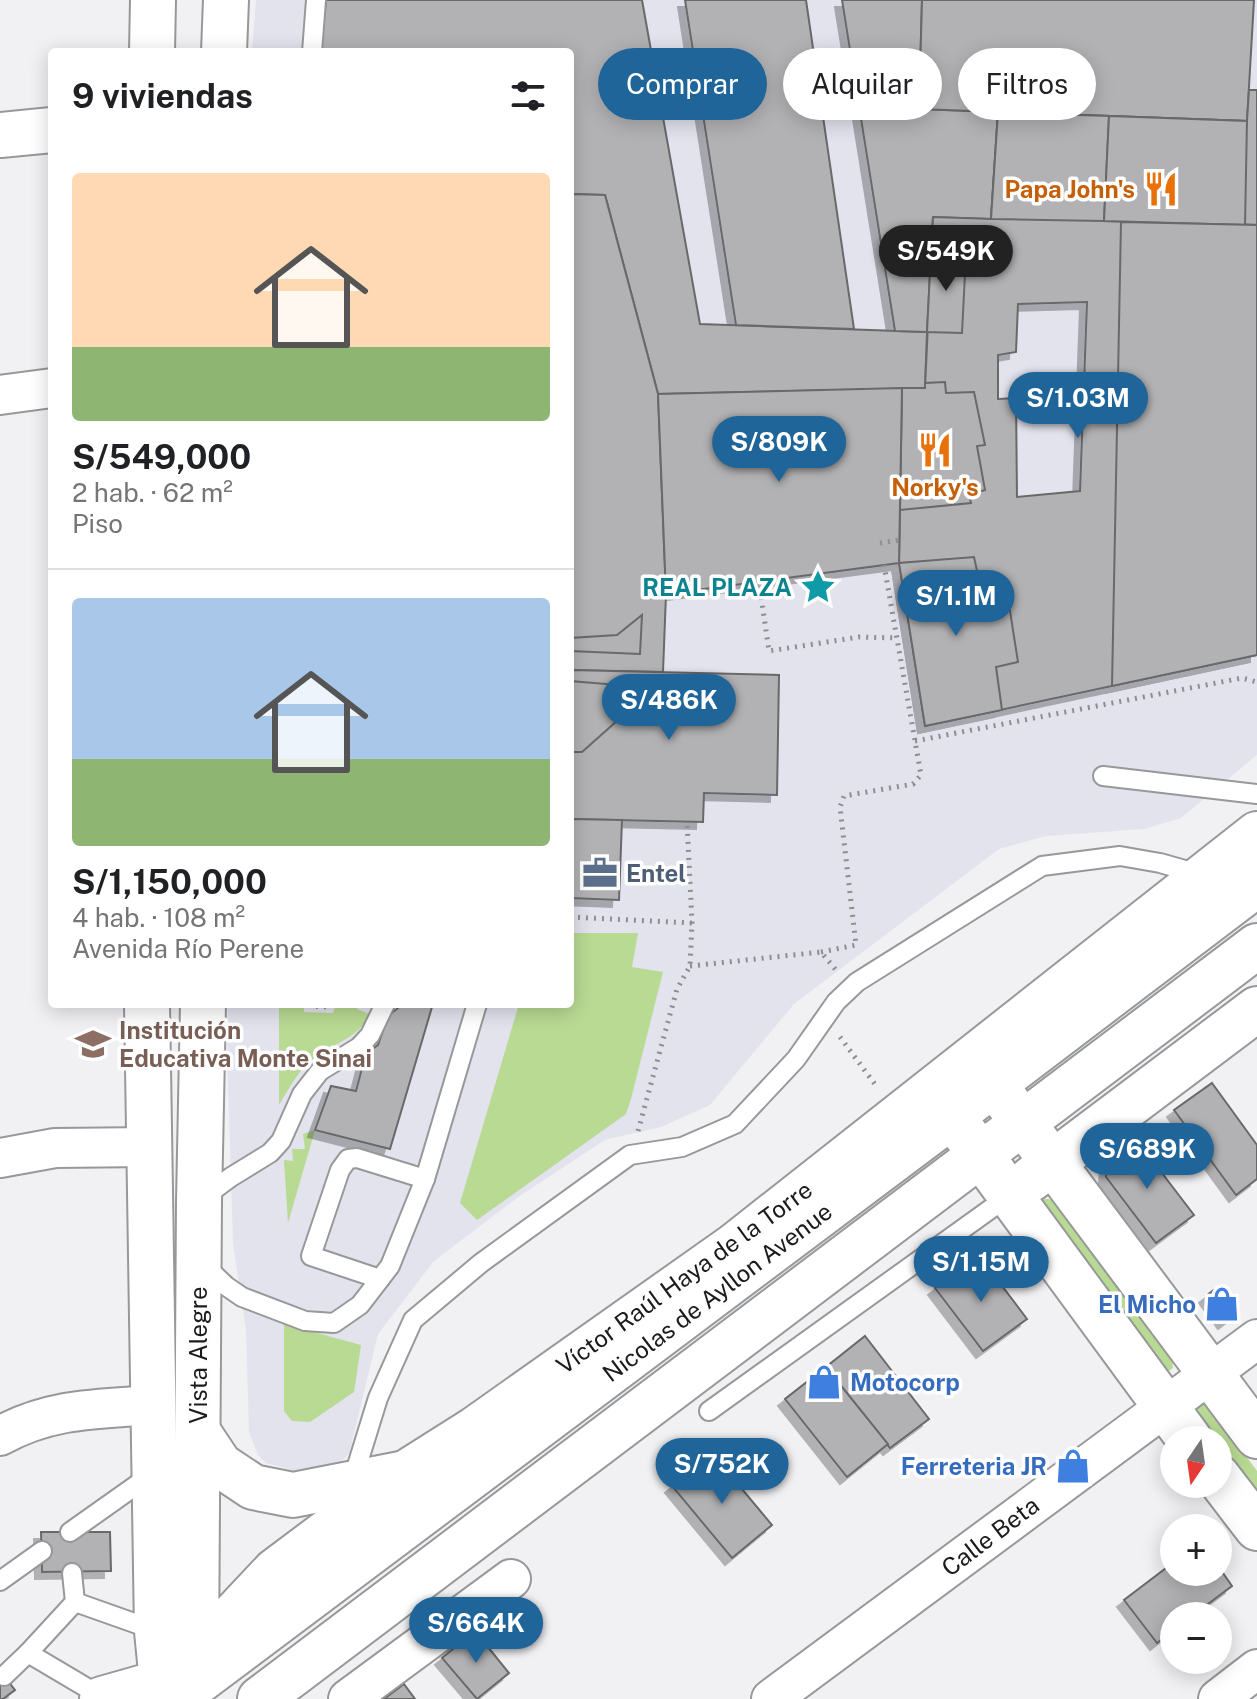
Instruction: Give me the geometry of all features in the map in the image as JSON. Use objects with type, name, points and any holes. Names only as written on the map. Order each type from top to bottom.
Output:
[{"type":"street","points":[[152,48],[153,0]]},
{"type":"street","points":[[224,48],[226,0]]},
{"type":"street","points":[[0,135],[48,130]]},
{"type":"street","points":[[0,395],[48,389]]},
{"type":"street","name":"Víctor Raúl Haya de la Torre","points":[[103,1698],[170,1693],[196,1655],[275,1571],[407,1472],[475,1429],[734,1246],[1257,834]]},
{"type":"street","name":"Nicolas de Ayllon Avenue","points":[[170,1693],[952,1116],[1252,883]]},
{"type":"street","name":"Nicolas de Ayllon Avenue","points":[[260,1699],[1257,946]]},
{"type":"street","name":"Vista Alegre","points":[[147,1008],[157,1631],[170,1693]]},
{"type":"street","name":"Vista Alegre","points":[[196,1655],[203,1008]]},
{"type":"street","points":[[1010,1195],[1257,1009]]},
{"type":"street","points":[[994,1084],[1257,1436]]},
{"type":"street","points":[[952,1116],[1177,1423]]},
{"type":"street","points":[[0,1158],[55,1148],[150,1147]]},
{"type":"street","points":[[150,1200],[199,1202]]},
{"type":"street","name":"Calle Beta","points":[[771,1699],[1177,1423],[1210,1374],[1257,1339]]},
{"type":"street","points":[[0,1436],[27,1422],[61,1412],[153,1405]]},
{"type":"street","points":[[198,1432],[220,1465],[253,1487],[293,1495],[407,1472]]},
{"type":"street","points":[[1232,1495],[1257,1528]]},
{"type":"street","points":[[348,1699],[511,1579]]},
{"type":"street","points":[[1218,1699],[1257,1669]]},
{"type":"lane","points":[[312,48],[316,0]]},
{"type":"lane","points":[[1103,776],[1257,794]]},
{"type":"lane","points":[[351,1483],[378,1398],[413,1320],[481,1263],[630,1155],[682,1147],[735,1124],[796,1059],[836,1002],[857,982],[1042,866],[1120,856],[1202,875]]},
{"type":"lane","points":[[199,1202],[270,1153],[281,1141],[302,1094],[320,1071],[359,1047],[370,1035],[383,1008]]},
{"type":"lane","points":[[199,1259],[242,1297],[305,1321],[334,1323],[360,1305],[390,1266],[425,1179],[476,1008]]},
{"type":"lane","points":[[380,1279],[311,1256],[340,1170],[348,1159],[357,1158],[425,1179]]},
{"type":"lane","points":[[709,1411],[1010,1195]]},
{"type":"lane","points":[[70,1532],[155,1472]]},
{"type":"lane","points":[[0,1581],[42,1551]]},
{"type":"lane","points":[[4,1676],[75,1602],[72,1573]]},
{"type":"lane","points":[[75,1602],[157,1631]]},
{"type":"lane","points":[[28,1653],[103,1698]]},
{"type":"path","points":[[880,543],[899,540]]},
{"type":"path","points":[[690,966],[821,952],[856,945],[840,807],[844,796],[913,784],[921,775],[884,565]]},
{"type":"path","points":[[759,582],[769,651],[859,637],[897,638]]},
{"type":"path","points":[[915,741],[1242,678],[1257,682]]},
{"type":"path","points":[[630,1155],[677,989],[690,966],[692,923],[687,821]]},
{"type":"path","points":[[574,917],[692,923]]},
{"type":"path","points":[[821,952],[837,971],[857,982]]},
{"type":"path","points":[[826,1017],[898,1115]]},
{"type":"shaded area","points":[[256,0],[1257,0],[1257,755],[1181,818],[1144,829],[1046,836],[999,849],[794,1004],[710,1105],[661,1127],[605,1140],[521,1195],[434,1261],[378,1334],[349,1454],[338,1464],[299,1472],[266,1463],[258,1455],[249,1432],[246,1330],[233,1244],[228,1008],[574,1008],[574,48],[252,48]]},
{"type":"green space","points":[[574,933],[638,933],[632,967],[663,972],[626,1114],[477,1220],[460,1203],[518,1008],[574,1008]]},
{"type":"green space","points":[[279,1008],[333,1013],[335,1008],[357,1008],[372,1015],[352,1035],[305,1066],[279,1105]]},
{"type":"green space","points":[[315,1130],[288,1223],[284,1160],[293,1161],[292,1149],[305,1149],[303,1134]]},
{"type":"green space","points":[[1044,1199],[1058,1205],[1172,1357],[1173,1368],[1162,1376],[1037,1206]]},
{"type":"green space","points":[[284,1324],[361,1345],[354,1392],[310,1422],[292,1421],[284,1411]]},
{"type":"green space","points":[[1204,1400],[1223,1426],[1197,1426],[1186,1405]]},
{"type":"green space","points":[[1232,1438],[1257,1471],[1257,1509],[1232,1476]]},
{"type":"building","points":[[326,0],[642,0],[651,48],[598,48],[598,120],[663,120],[700,324],[927,332],[925,388],[658,394],[605,195],[574,194],[574,48],[321,48]]},
{"type":"building","points":[[685,0],[806,0],[813,48],[783,48],[783,120],[824,120],[854,329],[736,325],[704,120],[767,120],[767,48],[693,48]]},
{"type":"building","points":[[842,0],[922,0],[921,48],[850,48]]},
{"type":"building","points":[[922,0],[1254,0],[1247,121],[1096,115],[1096,48],[958,48],[958,110],[942,110],[942,48],[921,48]]},
{"type":"building","points":[[1249,90],[1257,90],[1257,225],[1104,221],[1109,116],[1247,121]]},
{"type":"building","points":[[942,110],[958,110],[958,120],[997,120],[991,219],[933,217],[927,332],[895,331],[861,120],[942,120]]},
{"type":"building","points":[[1096,116],[1109,116],[1104,221],[1257,225],[1257,655],[925,726],[899,563],[902,388],[925,388],[933,217],[991,219],[997,120],[1096,120]],"holes":[[[1087,302],[1080,491],[1017,497],[1016,398],[998,399],[998,355],[1016,352],[1018,304]]]},
{"type":"building","points":[[1096,116],[1109,116],[1104,221],[991,219],[997,120],[1096,120]]},
{"type":"building","points":[[1109,116],[1247,121],[1245,225],[1104,221]]},
{"type":"building","points":[[574,194],[605,195],[658,394],[666,594],[663,672],[574,670]]},
{"type":"building","points":[[1121,222],[1257,225],[1257,655],[1112,686]]},
{"type":"building","points":[[931,252],[966,254],[962,333],[927,332]]},
{"type":"building","points":[[945,382],[946,393],[974,392],[985,445],[977,446],[985,490],[969,495],[971,503],[900,510],[902,388],[925,388],[925,383]]},
{"type":"building","points":[[902,388],[899,563],[666,594],[658,394]]},
{"type":"building","points":[[974,557],[983,598],[1007,592],[1018,662],[996,667],[1002,710],[925,726],[899,563]]},
{"type":"building","points":[[642,615],[640,654],[574,651],[574,638],[617,635]]},
{"type":"building","points":[[574,670],[779,675],[777,795],[704,793],[703,822],[574,819]]},
{"type":"building","points":[[574,681],[654,688],[582,752],[574,752]]},
{"type":"building","points":[[574,819],[622,820],[619,900],[574,898]]},
{"type":"building","points":[[398,1008],[432,1008],[390,1149],[315,1130],[331,1086],[356,1091],[366,1053],[378,1045],[388,1016]]},
{"type":"building","points":[[1212,1083],[1257,1145],[1257,1179],[1236,1195],[1174,1110]]},
{"type":"building","points":[[1136,1139],[1194,1215],[1156,1243],[1106,1177],[1107,1160]]},
{"type":"building","points":[[967,1264],[987,1266],[1027,1319],[983,1351],[935,1288]]},
{"type":"building","name":"El Micho","points":[[1219,1286],[1238,1312],[1225,1322],[1206,1296]]},
{"type":"building","points":[[865,1336],[929,1419],[890,1448],[826,1367]]},
{"type":"building","points":[[826,1367],[888,1444],[847,1477],[785,1399]]},
{"type":"building","points":[[712,1453],[772,1525],[732,1558],[672,1486]]},
{"type":"building","points":[[41,1532],[110,1532],[111,1571],[42,1572]]},
{"type":"building","points":[[1160,1573],[1160,1586],[1232,1586],[1211,1602],[1160,1602],[1160,1641],[1157,1643],[1124,1600]]},
{"type":"building","points":[[475,1631],[509,1673],[477,1699],[442,1658]]},
{"type":"building","points":[[0,1671],[15,1690],[3,1699],[0,1699]]},
{"type":"building","points":[[404,1684],[415,1699],[384,1699]]},
{"type":"place","name":"Papa John's","points":[[1161,189]]},
{"type":"place","name":"Norky's","points":[[935,450]]},
{"type":"place","name":"REAL PLAZA","points":[[818,587]]},
{"type":"place","name":"Entel","points":[[600,873]]},
{"type":"place","name":"Institución Educativa Monte Sinai","points":[[93,1044]]},
{"type":"place","name":"El Micho","points":[[1222,1304]]},
{"type":"place","name":"Motocorp","points":[[824,1382]]},
{"type":"place","name":"Ferreteria JR","points":[[1073,1466]]}]
